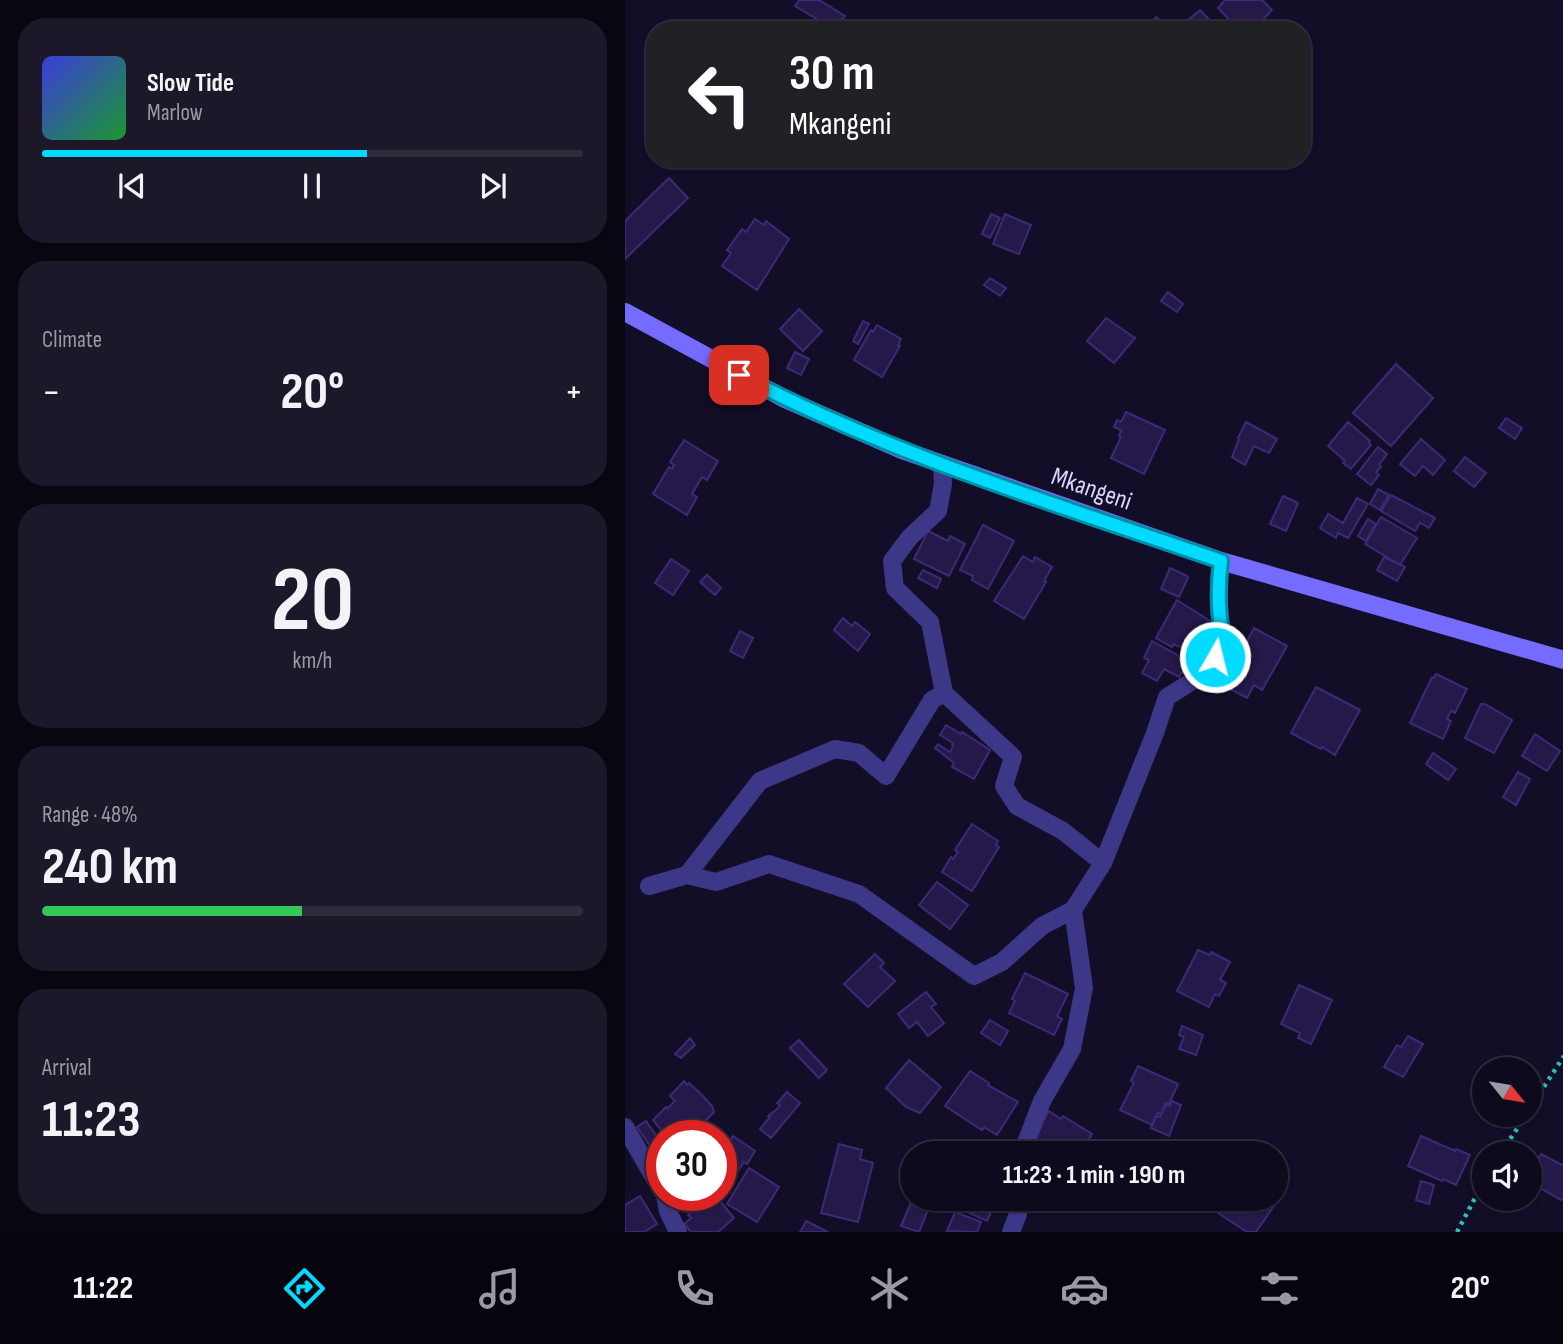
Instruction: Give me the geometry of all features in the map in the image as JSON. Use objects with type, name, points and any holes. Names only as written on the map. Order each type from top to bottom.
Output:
[{"type":"street","name":"Mkangeni","points":[[625,312],[785,399],[902,450],[1221,561],[1563,660]]},
{"type":"street","points":[[942,464],[943,484],[938,511],[910,537],[893,562],[895,588],[930,622],[944,693],[1013,757],[1004,786],[1017,806],[1063,831],[1103,863]]},
{"type":"street","points":[[649,886],[687,875],[716,882],[769,864],[859,894],[974,976],[1002,962],[1041,926],[1073,910],[1103,863],[1167,697],[1202,675],[1225,641],[1220,629],[1221,561]]},
{"type":"street","points":[[687,875],[760,781],[835,749],[859,753],[886,776],[932,700],[944,693]]},
{"type":"street","points":[[1027,1141],[1042,1101],[1072,1049],[1084,988],[1073,910]]},
{"type":"street","points":[[625,1127],[646,1163]]},
{"type":"street","points":[[668,1211],[678,1232]]},
{"type":"street","points":[[1011,1232],[1018,1211]]},
{"type":"path","points":[[1542,1089],[1563,1056]]},
{"type":"path","points":[[1457,1232],[1472,1204]]},
{"type":"building","points":[[799,0],[819,0],[845,16],[841,21],[820,21],[795,6]]},
{"type":"building","points":[[1225,0],[1262,0],[1272,10],[1262,21],[1230,21],[1218,8]]},
{"type":"building","points":[[1200,10],[1210,21],[1187,21]]},
{"type":"building","points":[[669,178],[688,198],[625,259],[625,221]]},
{"type":"building","points":[[991,214],[1000,218],[990,238],[982,234]]},
{"type":"building","points":[[1005,214],[1031,225],[1019,254],[993,244]]},
{"type":"building","points":[[755,219],[764,225],[766,221],[789,239],[757,290],[722,266],[731,253],[727,250],[742,229],[746,232]]},
{"type":"building","points":[[990,278],[1006,288],[1000,296],[984,285]]},
{"type":"building","points":[[1168,292],[1183,304],[1177,312],[1161,301]]},
{"type":"building","points":[[799,309],[822,331],[803,351],[780,329]]},
{"type":"building","points":[[1106,318],[1135,338],[1114,363],[1087,341]]},
{"type":"building","points":[[863,321],[869,324],[858,344],[853,341]]},
{"type":"building","points":[[877,325],[901,339],[898,345],[900,346],[882,377],[854,360],[871,330],[873,332]]},
{"type":"building","points":[[795,352],[809,359],[801,375],[787,368]]},
{"type":"building","points":[[1396,364],[1433,398],[1391,446],[1353,413]]},
{"type":"building","points":[[1126,412],[1165,430],[1144,474],[1111,458],[1121,437],[1121,430],[1114,427],[1117,420],[1121,422]]},
{"type":"building","points":[[1506,418],[1522,428],[1515,439],[1499,428]]},
{"type":"building","points":[[1246,422],[1277,439],[1269,453],[1254,446],[1245,465],[1232,457]]},
{"type":"building","points":[[1348,422],[1370,441],[1371,445],[1351,469],[1328,446]]},
{"type":"building","points":[[1421,439],[1445,460],[1433,475],[1423,466],[1415,476],[1400,464]]},
{"type":"building","points":[[684,440],[718,461],[707,480],[702,477],[692,494],[697,497],[687,515],[653,494],[669,467],[672,469],[674,465],[670,462]]},
{"type":"building","points":[[1378,447],[1387,454],[1376,472],[1379,475],[1371,485],[1357,474]]},
{"type":"building","points":[[1465,457],[1486,473],[1474,487],[1454,471]]},
{"type":"building","points":[[1378,489],[1389,495],[1380,510],[1370,504]]},
{"type":"building","points":[[1391,495],[1435,518],[1429,528],[1420,523],[1415,531],[1381,511]]},
{"type":"building","points":[[1283,496],[1298,503],[1286,531],[1270,524]]},
{"type":"building","points":[[1357,498],[1368,504],[1348,538],[1338,533],[1336,538],[1320,528],[1328,514],[1343,523]]},
{"type":"building","points":[[1381,517],[1417,538],[1400,565],[1365,544]]},
{"type":"building","points":[[1368,519],[1376,524],[1366,541],[1358,536]]},
{"type":"building","points":[[983,525],[1014,541],[988,589],[972,580],[973,576],[960,570]]},
{"type":"building","points":[[928,531],[948,541],[950,536],[965,544],[949,576],[914,559]]},
{"type":"building","points":[[1023,556],[1033,562],[1035,557],[1052,567],[1024,619],[994,601]]},
{"type":"building","points":[[1384,557],[1405,567],[1397,581],[1377,570]]},
{"type":"building","points":[[671,559],[689,571],[673,595],[655,583]]},
{"type":"building","points":[[1170,568],[1188,578],[1179,597],[1161,589]]},
{"type":"building","points":[[923,570],[941,579],[937,588],[918,578]]},
{"type":"building","points":[[707,575],[721,588],[715,595],[700,582]]},
{"type":"building","points":[[1177,600],[1215,624],[1210,633],[1214,636],[1200,662],[1174,644],[1172,647],[1156,638]]},
{"type":"building","points":[[843,618],[852,626],[855,622],[870,634],[858,651],[834,630]]},
{"type":"building","points":[[1254,628],[1287,646],[1262,690],[1254,685],[1247,698],[1223,685],[1232,668],[1228,665],[1241,641],[1246,643]]},
{"type":"building","points":[[740,631],[753,638],[743,658],[730,651]]},
{"type":"building","points":[[1152,641],[1188,661],[1179,677],[1164,669],[1157,681],[1142,673],[1149,660],[1144,658]]},
{"type":"building","points":[[1436,674],[1467,689],[1455,713],[1451,711],[1447,719],[1451,721],[1443,739],[1410,723],[1432,677]]},
{"type":"building","points":[[1316,687],[1360,710],[1335,755],[1291,733]]},
{"type":"building","points":[[1481,704],[1512,720],[1494,753],[1465,738]]},
{"type":"building","points":[[946,725],[990,750],[974,779],[952,767],[954,763],[935,748],[938,744],[950,752],[953,746],[953,743],[940,735]]},
{"type":"building","points":[[1535,734],[1560,751],[1547,771],[1522,756]]},
{"type":"building","points":[[1433,753],[1456,769],[1448,780],[1426,764]]},
{"type":"building","points":[[1518,772],[1530,779],[1516,805],[1503,797]]},
{"type":"building","points":[[972,824],[998,841],[996,845],[999,847],[972,891],[942,872],[951,857],[953,859],[958,852],[955,850]]},
{"type":"building","points":[[937,882],[968,905],[950,929],[919,905]]},
{"type":"building","points":[[1198,950],[1210,955],[1211,952],[1230,962],[1220,980],[1226,983],[1219,996],[1215,994],[1209,1007],[1177,991]]},
{"type":"building","points":[[875,954],[884,963],[880,967],[895,981],[868,1007],[844,984]]},
{"type":"building","points":[[1025,973],[1068,994],[1057,1016],[1062,1019],[1054,1035],[1009,1013],[1015,1001],[1012,999]]},
{"type":"building","points":[[1299,985],[1332,1000],[1311,1044],[1298,1038],[1300,1033],[1281,1024]]},
{"type":"building","points":[[926,992],[936,1004],[931,1007],[944,1023],[928,1036],[917,1022],[909,1028],[898,1014]]},
{"type":"building","points":[[990,1020],[1008,1031],[1000,1045],[981,1033]]},
{"type":"building","points":[[1182,1026],[1203,1035],[1196,1055],[1179,1049],[1184,1037],[1179,1035]]},
{"type":"building","points":[[1408,1036],[1423,1044],[1403,1077],[1384,1067],[1397,1045],[1401,1047]]},
{"type":"building","points":[[690,1038],[695,1045],[681,1058],[675,1054]]},
{"type":"building","points":[[799,1040],[827,1070],[819,1078],[790,1048]]},
{"type":"building","points":[[909,1060],[941,1087],[920,1113],[906,1107],[886,1088]]},
{"type":"building","points":[[1138,1066],[1178,1084],[1169,1104],[1166,1103],[1152,1125],[1120,1110],[1134,1083],[1131,1081]]},
{"type":"building","points":[[970,1071],[1018,1102],[997,1135],[984,1127],[982,1130],[945,1106]]},
{"type":"building","points":[[684,1081],[701,1094],[714,1112],[706,1120],[653,1120],[675,1101],[670,1096]]},
{"type":"building","points":[[787,1092],[800,1103],[771,1138],[760,1129]]},
{"type":"building","points":[[1172,1101],[1181,1105],[1169,1136],[1151,1128],[1156,1116],[1160,1117],[1166,1104],[1170,1106]]},
{"type":"building","points":[[1049,1111],[1061,1119],[1063,1116],[1092,1134],[1088,1141],[1031,1141]]},
{"type":"building","points":[[646,1121],[646,1140],[637,1127]]},
{"type":"building","points":[[1421,1136],[1470,1155],[1456,1185],[1408,1166]]},
{"type":"building","points":[[737,1139],[755,1151],[747,1164],[744,1162],[737,1172]]},
{"type":"building","points":[[839,1144],[862,1150],[860,1159],[873,1163],[858,1222],[821,1213]]},
{"type":"building","points":[[1542,1155],[1564,1166],[1564,1198],[1561,1200],[1542,1189]]},
{"type":"building","points":[[749,1168],[779,1187],[757,1222],[737,1210],[737,1188]]},
{"type":"building","points":[[1421,1181],[1434,1185],[1429,1204],[1416,1200]]},
{"type":"building","points":[[640,1196],[646,1211],[649,1211],[657,1224],[644,1232],[625,1232],[625,1205]]},
{"type":"building","points":[[692,1211],[728,1211],[734,1218],[718,1232],[691,1232],[684,1224],[691,1218],[688,1215]]},
{"type":"building","points":[[907,1211],[927,1211],[919,1232],[901,1226]]},
{"type":"building","points":[[965,1211],[992,1211],[987,1221]]},
{"type":"building","points":[[1215,1211],[1270,1211],[1256,1232],[1247,1232]]},
{"type":"building","points":[[955,1212],[981,1222],[977,1232],[947,1231]]},
{"type":"building","points":[[806,1221],[828,1232],[800,1232]]},
{"type":"route","points":[[739,375],[785,399],[902,450],[1221,561],[1220,629],[1225,641],[1215,657]]}]
